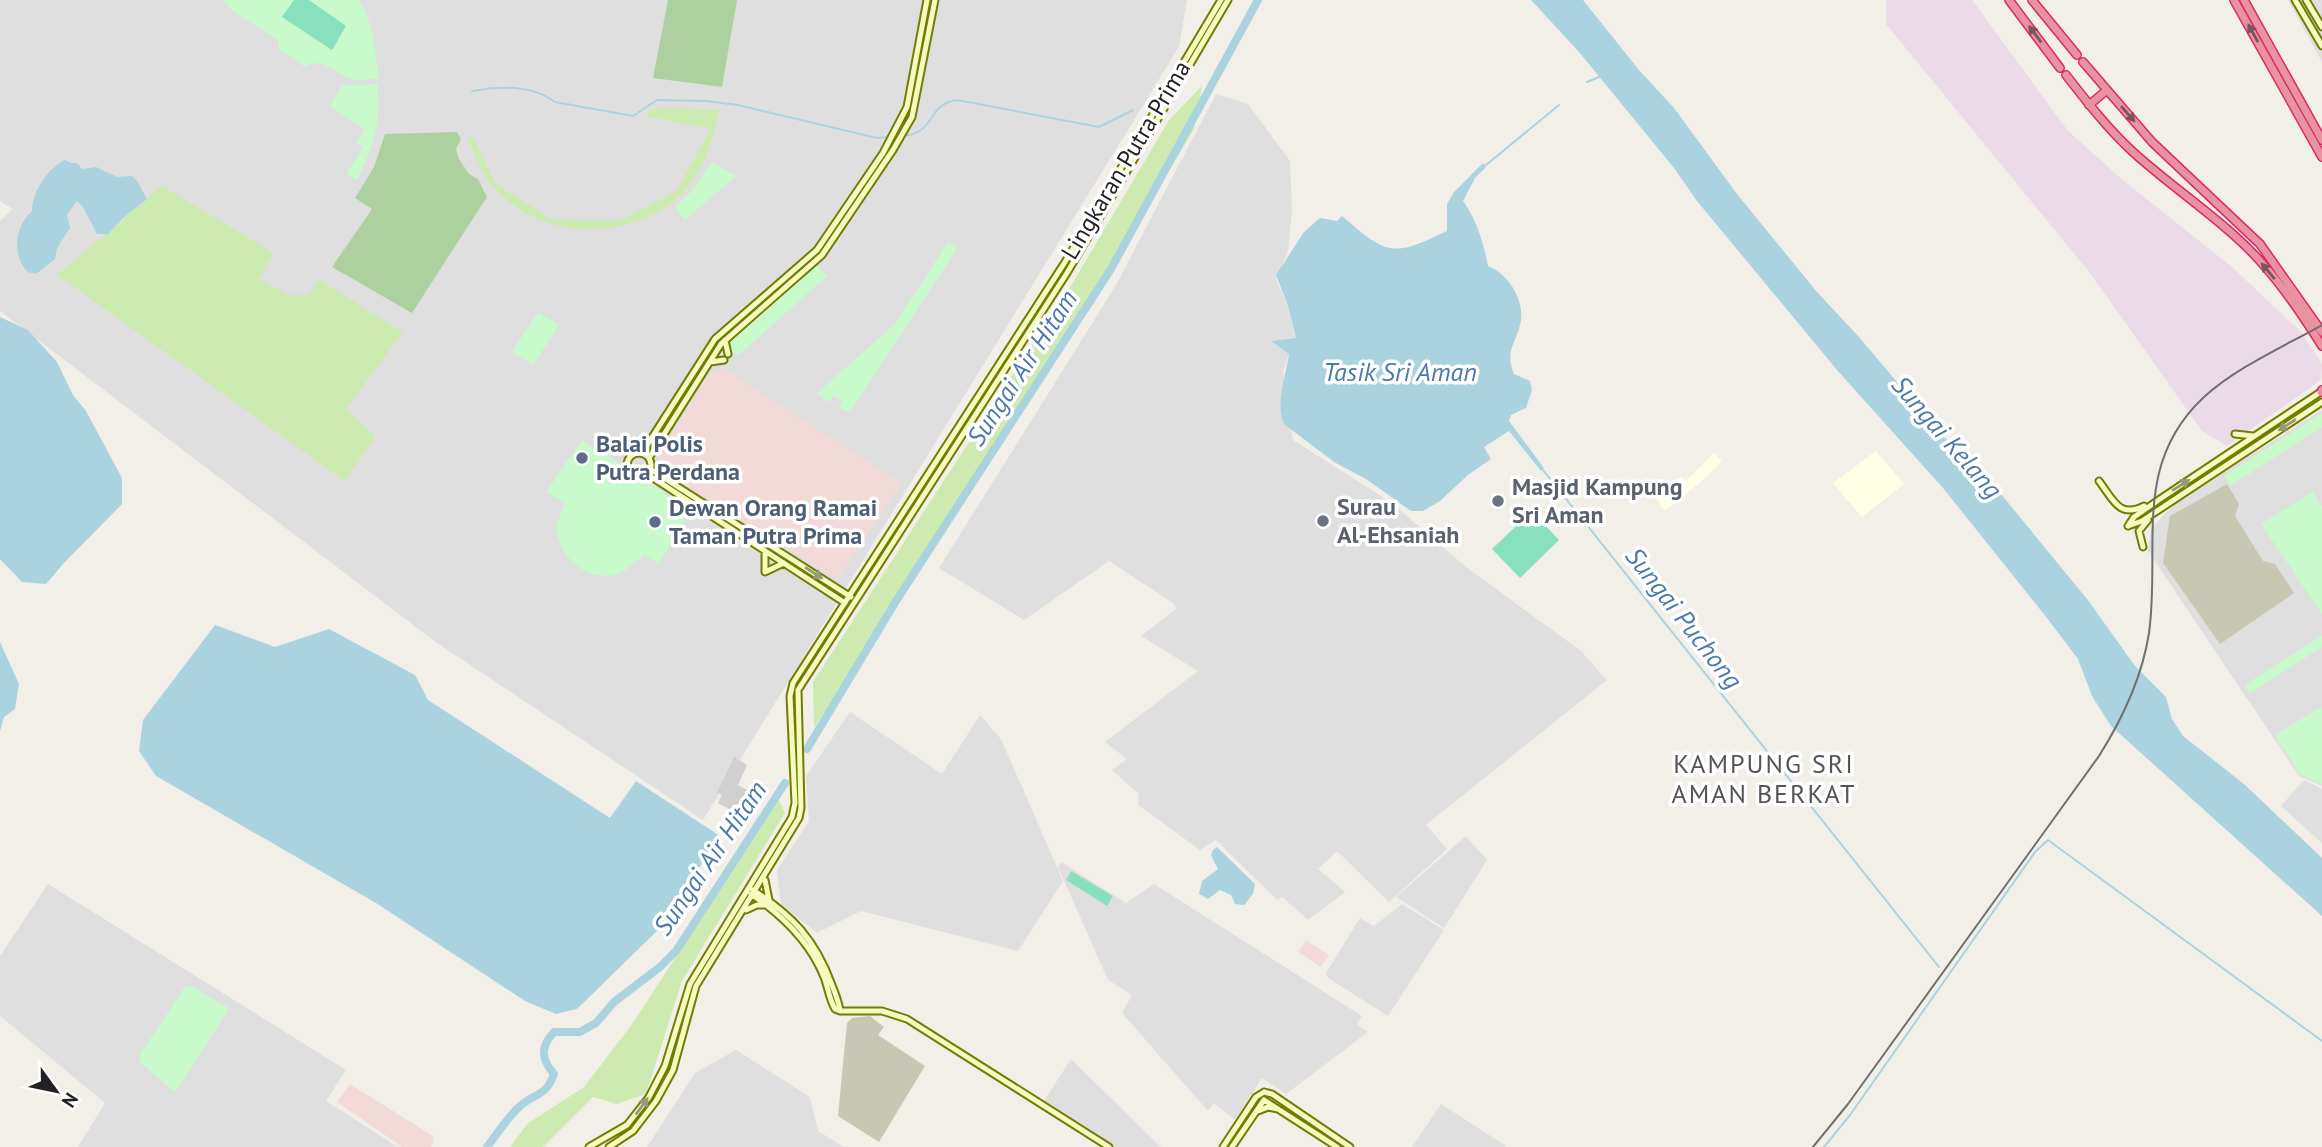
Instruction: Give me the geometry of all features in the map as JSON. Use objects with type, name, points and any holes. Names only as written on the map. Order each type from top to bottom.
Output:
[{"type":"highway","points":[[2009,0],[2060,68]]},
{"type":"highway","points":[[2032,0],[2077,55]]},
{"type":"highway","points":[[2234,0],[2322,157]]},
{"type":"highway","points":[[2244,0],[2322,140]]},
{"type":"highway","points":[[2083,62],[2152,142],[2260,244],[2322,332]]},
{"type":"highway","points":[[2066,75],[2089,105],[2133,152],[2236,237],[2260,261],[2322,346]]},
{"type":"highway","points":[[2089,105],[2107,90]]},
{"type":"main road","points":[[642,453],[715,339],[817,250],[883,153],[907,107],[927,0]]},
{"type":"main road","points":[[648,472],[649,458],[725,340],[822,255],[905,131],[915,107],[935,0]]},
{"type":"main road","name":"Lingkaran Putra Prima","points":[[853,598],[1058,274],[1221,0]]},
{"type":"main road","name":"Lingkaran Putra Prima","points":[[609,1147],[633,1131],[662,1092],[673,1070],[696,986],[742,913],[795,811],[790,696],[793,683],[853,598],[1067,273],[1228,0]]},
{"type":"main road","points":[[2295,0],[2322,46]]},
{"type":"main road","points":[[2306,0],[2322,27]]},
{"type":"main road","points":[[708,363],[726,357],[725,340]]},
{"type":"main road","points":[[2322,391],[2134,517],[2128,526],[2142,521],[2322,402]]},
{"type":"main road","points":[[2235,434],[2249,437],[2257,435]]},
{"type":"main road","points":[[2225,457],[2234,443]]},
{"type":"main road","points":[[2241,447],[2252,448]]},
{"type":"main road","points":[[2237,459],[2241,447]]},
{"type":"main road","points":[[648,472],[637,477],[632,475],[626,466],[631,455],[642,453],[649,458]]},
{"type":"main road","points":[[648,472],[853,598]]},
{"type":"main road","points":[[648,472],[848,605]]},
{"type":"main road","points":[[2099,481],[2125,511],[2135,511],[2160,499]]},
{"type":"main road","points":[[2143,547],[2141,528],[2166,505]]},
{"type":"main road","points":[[765,551],[765,572],[784,563]]},
{"type":"main road","name":"Lingkaran Putra Prima","points":[[589,1147],[626,1125],[649,1097],[665,1066],[690,984],[765,876],[799,818],[801,808],[797,690],[848,605]]},
{"type":"main road","points":[[765,876],[768,902]]},
{"type":"main road","points":[[752,892],[768,902],[809,948],[824,976],[832,1005],[840,1011],[882,1011],[907,1018],[1109,1147]]},
{"type":"main road","points":[[742,913],[768,902]]},
{"type":"main road","points":[[1232,1147],[1264,1100],[1264,1092]]},
{"type":"main road","points":[[1223,1147],[1256,1097],[1264,1092],[1272,1094],[1350,1147]]},
{"type":"main road","points":[[1264,1100],[1336,1147]]},
{"type":"main road","points":[[1254,1114],[1268,1107],[1282,1110]]},
{"type":"main road","points":[[1241,1121],[1247,1125]]},
{"type":"shaded area","points":[[0,0],[1187,0],[1179,47],[703,820],[437,643],[0,311],[0,221],[13,209],[0,201]]},
{"type":"shaded area","points":[[1886,0],[1972,0],[2068,131],[2124,181],[2232,267],[2302,333],[2322,364],[2321,380],[2227,446],[2202,431],[2090,273],[1886,24]]},
{"type":"shaded area","points":[[2288,0],[2322,0],[2322,62]]},
{"type":"shaded area","points":[[1216,94],[1248,104],[1290,161],[1292,211],[1288,251],[1276,280],[1288,306],[1296,339],[1273,341],[1289,354],[1283,372],[1293,440],[1392,503],[1466,567],[1581,651],[1607,680],[1426,825],[1447,849],[1389,902],[1337,851],[1318,869],[1345,892],[1308,920],[1282,897],[1277,900],[1216,840],[1200,850],[1138,805],[1139,794],[1112,770],[1127,759],[1105,742],[1198,671],[1141,636],[1176,609],[1173,603],[1109,561],[1024,620],[939,568],[1116,285]]},
{"type":"shaded area","points":[[725,369],[901,483],[838,580],[661,470],[658,456],[710,373]]},
{"type":"shaded area","points":[[2322,410],[2322,786],[2299,776],[2148,551],[2151,528],[2178,501]]},
{"type":"shaded area","points":[[1876,451],[1904,484],[1862,517],[1833,483]]},
{"type":"shaded area","points":[[1714,453],[1722,461],[1665,511],[1657,500],[1681,477],[1686,481]]},
{"type":"shaded area","points":[[2227,484],[2239,504],[2235,516],[2263,561],[2275,564],[2294,593],[2220,644],[2163,563],[2170,516]]},
{"type":"shaded area","points":[[850,712],[942,774],[980,715],[1001,739],[1063,881],[1018,951],[861,911],[817,933],[781,904],[777,870],[809,821],[806,776]]},
{"type":"shaded area","points":[[734,757],[747,765],[738,785],[751,792],[738,814],[718,803],[722,795],[717,793]]},
{"type":"shaded area","points":[[2304,780],[2322,789],[2322,843],[2281,806]]},
{"type":"shaded area","points":[[1466,836],[1487,860],[1444,928],[1396,897]]},
{"type":"shaded area","points":[[1061,862],[1126,903],[1154,884],[1362,1016],[1357,1024],[1368,1032],[1286,1094],[1262,1078],[1235,1120],[1214,1103],[1208,1111],[1122,1013],[1132,995],[1108,980],[1058,867]]},
{"type":"shaded area","points":[[48,884],[346,1070],[326,1101],[398,1147],[78,1147],[105,1103],[0,1016],[0,956]]},
{"type":"shaded area","points":[[1402,904],[1444,930],[1388,1016],[1328,978],[1326,973],[1360,918],[1374,926]]},
{"type":"shaded area","points":[[1306,940],[1329,955],[1321,967],[1298,952]]},
{"type":"shaded area","points":[[870,1016],[884,1027],[878,1035],[925,1066],[879,1142],[838,1116],[847,1023],[852,1018]]},
{"type":"shaded area","points":[[736,1050],[810,1097],[818,1131],[844,1147],[647,1147],[695,1073]]},
{"type":"shaded area","points":[[1071,1059],[1161,1147],[1115,1147],[1044,1101]]},
{"type":"shaded area","points":[[350,1084],[433,1136],[434,1143],[431,1147],[402,1147],[337,1102]]},
{"type":"shaded area","points":[[1441,1104],[1506,1146],[1412,1147]]},
{"type":"green space","points":[[223,0],[358,0],[371,27],[379,78],[356,80],[318,63],[305,67],[279,49],[278,40],[234,12]]},
{"type":"green space","points":[[294,0],[309,0],[346,26],[332,50],[282,17]]},
{"type":"green space","points":[[668,0],[737,0],[722,87],[653,78]]},
{"type":"green space","points":[[377,84],[375,134],[357,180],[346,174],[363,148],[356,143],[365,130],[330,106],[342,86]]},
{"type":"green space","points":[[1202,86],[1194,129],[1097,293],[814,728],[813,682],[1075,279],[1169,120]]},
{"type":"green space","points":[[655,108],[720,110],[704,161],[687,188],[658,212],[623,225],[597,229],[572,228],[548,223],[527,214],[507,201],[491,183],[468,138],[474,137],[495,183],[551,219],[618,221],[676,191],[711,129],[644,116]]},
{"type":"green space","points":[[457,132],[461,139],[456,149],[459,159],[469,174],[478,179],[487,197],[412,313],[332,267],[372,209],[355,198],[374,167],[385,134]]},
{"type":"green space","points":[[712,162],[736,176],[685,220],[675,207],[694,189]]},
{"type":"green space","points":[[162,186],[274,253],[258,279],[289,295],[309,295],[318,279],[403,332],[346,409],[376,436],[345,481],[57,275]]},
{"type":"green space","points":[[948,242],[957,249],[850,412],[839,408],[843,402],[834,396],[830,402],[817,395],[894,325]]},
{"type":"green space","points":[[815,265],[827,276],[740,354],[731,354],[727,342]]},
{"type":"green space","points":[[538,312],[559,325],[533,365],[512,352]]},
{"type":"green space","points":[[2322,413],[2322,427],[2230,486],[2224,476]]},
{"type":"green space","points":[[582,440],[620,464],[624,477],[632,481],[647,481],[690,511],[659,564],[645,555],[617,574],[596,575],[577,566],[563,550],[557,530],[565,503],[546,492]]},
{"type":"green space","points":[[2313,492],[2322,506],[2322,614],[2261,524]]},
{"type":"green space","points":[[1532,511],[1559,540],[1520,578],[1492,549]]},
{"type":"green space","points":[[2322,635],[2322,647],[2250,693],[2245,685]]},
{"type":"green space","points":[[2321,707],[2322,784],[2300,774],[2275,735]]},
{"type":"green space","points":[[778,798],[785,813],[682,981],[646,1094],[617,1104],[593,1097],[543,1147],[510,1147],[527,1124],[584,1087],[633,1023]]},
{"type":"green space","points":[[1071,871],[1113,896],[1107,906],[1066,880]]},
{"type":"green space","points":[[189,985],[227,1007],[228,1011],[176,1091],[173,1091],[140,1062],[139,1056],[185,987]]},
{"type":"water","points":[[1531,0],[1583,0],[1639,70],[1674,108],[1737,194],[1817,292],[1940,433],[1996,488],[2087,599],[2135,666],[2166,697],[2172,719],[2183,736],[2244,784],[2322,858],[2322,916],[2111,726],[2092,696],[2078,659],[2047,618],[1943,488],[1837,370],[1697,201],[1674,168],[1579,52]]},
{"type":"water","points":[[65,160],[77,163],[82,169],[96,167],[117,177],[131,176],[147,199],[108,234],[97,234],[77,201],[67,215],[70,228],[57,248],[55,259],[36,274],[28,272],[17,249],[19,232],[32,211],[42,181]]},
{"type":"water","name":"Tasik Sri Aman","points":[[1483,163],[1486,167],[1475,178],[1463,201],[1479,232],[1488,266],[1508,280],[1520,303],[1521,320],[1510,358],[1514,374],[1530,381],[1532,390],[1526,408],[1511,415],[1509,421],[1544,468],[1541,471],[1509,431],[1484,447],[1491,459],[1468,475],[1440,501],[1423,511],[1411,511],[1366,479],[1334,462],[1284,424],[1281,399],[1289,354],[1271,341],[1296,338],[1276,275],[1304,232],[1320,218],[1337,221],[1342,216],[1370,239],[1392,248],[1414,245],[1447,231],[1447,204],[1454,192]]},
{"type":"water","points":[[0,317],[28,330],[57,362],[73,395],[86,411],[122,478],[122,504],[46,584],[22,582],[0,559]]},
{"type":"water","points":[[215,625],[275,647],[329,629],[415,675],[428,700],[610,818],[636,781],[720,836],[659,929],[577,1009],[556,1014],[525,1001],[376,903],[156,776],[139,751],[143,720]]},
{"type":"water","points":[[0,642],[19,684],[15,709],[4,717],[0,731]]},
{"type":"water","points":[[1217,847],[1255,884],[1253,894],[1244,905],[1235,904],[1231,895],[1220,890],[1208,899],[1199,894],[1202,881],[1218,869],[1211,855]]},
{"type":"waterway","name":"Sungai Air Hitam","points":[[807,749],[896,601],[1111,269],[1258,0]]},
{"type":"waterway","name":"Sungai Puchong","points":[[1587,82],[1599,77]]},
{"type":"waterway","points":[[472,91],[493,88],[526,89],[555,102],[633,116],[657,100],[706,101],[738,105],[877,138],[897,136]]},
{"type":"waterway","points":[[903,136],[922,129],[940,107],[957,100],[1099,127],[1133,110]]},
{"type":"waterway","name":"Sungai Puchong","points":[[1486,165],[1559,105]]},
{"type":"waterway","name":"Sungai Puchong","points":[[1543,470],[1939,967]]},
{"type":"waterway","name":"Sungai Air Hitam","points":[[487,1147],[515,1111],[543,1091],[551,1081],[554,1074],[545,1058],[544,1048],[554,1032],[580,1032],[596,1023],[614,1002],[660,967],[676,951],[785,783]]},
{"type":"waterway","points":[[1824,1147],[1850,1115],[2035,852],[2048,840],[2322,1041]]},
{"type":"tram line","points":[[1813,1147],[1848,1104],[2099,756],[2124,712],[2142,666],[2149,633],[2152,538],[2158,479],[2166,450],[2181,423],[2204,397],[2231,376],[2322,325]]},
{"type":"place","name":"Balai Polis Putra Perdana","points":[[582,458]]},
{"type":"place","name":"Masjid Kampung Sri Aman","points":[[1498,501]]},
{"type":"place","name":"Surau Al-Ehsaniah","points":[[1323,521]]},
{"type":"place","name":"Dewan Orang Ramai Taman Putra Prima","points":[[655,522]]},
{"type":"district","name":"KAMPUNG SRI AMAN BERKAT","points":[[1764,779]]},
{"type":"water label","name":"Sungai Kelang","points":[[1947,437]]}]
